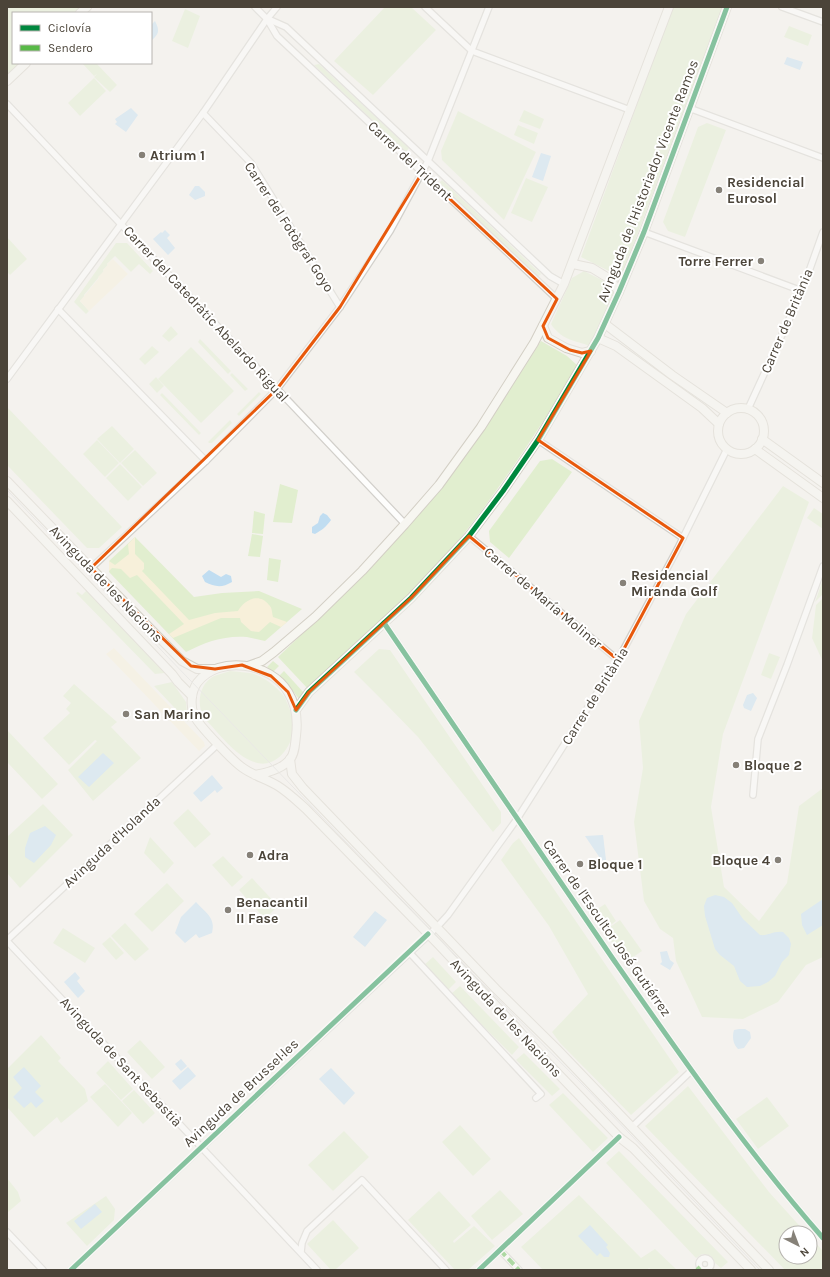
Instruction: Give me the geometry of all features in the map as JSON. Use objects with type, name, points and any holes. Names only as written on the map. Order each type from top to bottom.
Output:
[{"type":"street","name":"Carrer del Trident","points":[[255,7],[267,19],[276,36],[557,300]]},
{"type":"street","points":[[7,379],[203,113],[267,19],[277,7]]},
{"type":"street","points":[[425,7],[472,51],[630,110]]},
{"type":"street","points":[[90,568],[206,461],[277,389],[340,307],[390,231],[428,161],[489,7]]},
{"type":"street","points":[[248,666],[262,661],[274,652],[315,617],[362,571],[406,524],[439,485],[481,427],[543,326],[557,300],[573,264],[669,7]]},
{"type":"street","name":"Avinguda de l'Historiador Vicente Ramos","points":[[296,710],[309,692],[410,598],[469,536],[503,491],[538,440],[598,338],[620,292],[644,232],[727,7]]},
{"type":"street","points":[[782,7],[823,22]]},
{"type":"street","name":"Carrer del Trident","points":[[267,19],[286,27],[550,276],[564,284]]},
{"type":"street","points":[[7,81],[25,64]]},
{"type":"street","name":"Carrer del Catedràtic Abelardo Rigual","points":[[7,104],[406,524]]},
{"type":"street","points":[[689,108],[823,158]]},
{"type":"street","name":"Carrer del Fotògraf Goyo","points":[[203,113],[251,163],[340,307]]},
{"type":"street","points":[[644,232],[802,291]]},
{"type":"street","name":"Carrer de Britània","points":[[748,409],[802,291],[823,232]]},
{"type":"street","name":"Avinguda de l'Historiador Vicente Ramos","points":[[573,264],[592,268],[610,279],[620,292]]},
{"type":"street","points":[[58,309],[206,461]]},
{"type":"street","points":[[605,324],[672,375],[727,413]]},
{"type":"street","points":[[543,326],[548,338],[566,348],[582,353],[591,350]]},
{"type":"street","points":[[598,338],[616,346],[702,408],[719,424]]},
{"type":"street","points":[[741,408],[748,409],[755,412],[760,418],[763,424],[764,432],[762,439],[755,449],[741,454],[727,449],[722,444],[719,438],[719,424],[727,413],[741,408]]},
{"type":"street","points":[[762,439],[823,483]]},
{"type":"street","points":[[538,440],[682,538]]},
{"type":"street","name":"Carrer de Britània","points":[[437,927],[448,915],[517,819],[618,660],[727,449]]},
{"type":"street","points":[[755,449],[823,498]]},
{"type":"street","name":"Avinguda de les Nacions","points":[[7,481],[182,661],[197,669],[215,669]]},
{"type":"street","name":"Avinguda de les Nacions","points":[[7,501],[192,696]]},
{"type":"street","name":"Carrer de María Moliner","points":[[469,536],[618,660]]},
{"type":"street","points":[[752,795],[758,739],[823,566]]},
{"type":"street","name":"Carrer de l'Escultor José Gutiérrez","points":[[384,623],[691,1071],[756,1158],[823,1238]]},
{"type":"street","points":[[230,665],[248,666],[263,671],[278,681],[288,692],[296,710],[297,729],[295,744],[290,759],[282,766],[268,772],[255,775],[239,765],[194,717],[192,696],[195,686],[215,669],[230,665]]},
{"type":"street","name":"Avinguda d'Holanda","points":[[7,940],[218,744]]},
{"type":"street","name":"Avinguda de les Nacions","points":[[290,759],[292,774],[303,788],[769,1270]]},
{"type":"street","name":"Avinguda de les Nacions","points":[[255,775],[278,786],[293,797],[428,934],[619,1137],[633,1148],[751,1270]]},
{"type":"street","name":"Avinguda de Brussel·les","points":[[71,1270],[437,927]]},
{"type":"street","name":"Avinguda de Sant Sebastià","points":[[7,940],[317,1270]]},
{"type":"street","name":"Avinguda de les Nacions","points":[[409,952],[541,1094],[536,1098]]},
{"type":"street","points":[[632,1127],[691,1071]]},
{"type":"street","points":[[479,1270],[619,1137]]},
{"type":"street","points":[[301,1252],[302,1243],[307,1231],[362,1180],[446,1270]]},
{"type":"street","points":[[7,1232],[43,1270]]},
{"type":"street","points":[[500,1250],[519,1270]]},
{"type":"street","points":[[705,1258],[710,1260],[710,1269],[698,1268],[700,1260],[705,1258]]},
{"type":"highlighted area","points":[[422,173],[557,299],[543,326],[548,338],[570,350],[582,353],[591,351],[538,440],[683,538],[618,660],[469,536],[411,598],[309,692],[296,710],[288,692],[271,676],[242,665],[215,669],[191,666],[91,568],[277,389],[340,307]]},
{"type":"green space","points":[[7,7],[81,7],[75,12],[12,12],[12,64],[19,64],[7,75]]},
{"type":"green space","points":[[385,7],[411,7],[436,30],[373,95],[334,61]]},
{"type":"green space","points":[[673,7],[724,7],[621,277],[581,257]]},
{"type":"green space","points":[[185,9],[200,16],[188,48],[172,41]]},
{"type":"green space","points":[[789,26],[812,35],[808,46],[784,37]]},
{"type":"green space","points":[[83,64],[97,64],[117,85],[110,92],[94,77],[97,74],[94,76]]},
{"type":"green space","points":[[319,64],[409,148],[406,152],[314,65]]},
{"type":"green space","points":[[94,78],[106,91],[80,116],[68,103]]},
{"type":"green space","points":[[524,110],[544,119],[540,129],[519,121]]},
{"type":"green space","points":[[458,111],[536,152],[504,220],[442,160],[441,151]]},
{"type":"green space","points":[[707,123],[726,130],[685,237],[668,231],[663,222],[698,127]]},
{"type":"green space","points":[[518,125],[538,133],[534,144],[514,135]]},
{"type":"green space","points":[[526,178],[548,187],[532,222],[511,213]]},
{"type":"green space","points":[[442,180],[541,274],[538,277],[439,183]]},
{"type":"green space","points":[[7,237],[27,259],[10,275],[7,272]]},
{"type":"green space","points":[[116,243],[127,243],[153,271],[150,274],[139,264],[131,272],[115,256],[107,264],[108,265],[103,270],[104,271],[84,295],[85,297],[80,301],[89,311],[86,314],[74,302]]},
{"type":"green space","points":[[584,271],[610,284],[614,295],[589,346],[570,340],[558,332],[551,324],[572,278]]},
{"type":"green space","points":[[171,326],[178,334],[169,342],[162,336]]},
{"type":"green space","points":[[200,339],[231,371],[228,374],[198,342]]},
{"type":"green space","points":[[541,341],[567,356],[578,366],[523,452],[478,516],[445,557],[408,596],[309,690],[278,657],[344,594],[440,490],[486,427]]},
{"type":"green space","points":[[152,346],[159,352],[145,365],[139,359]]},
{"type":"green space","points":[[191,347],[234,391],[201,423],[158,379]]},
{"type":"green space","points":[[232,373],[248,389],[245,391],[230,375]]},
{"type":"green space","points":[[156,377],[164,386],[157,393],[149,384]]},
{"type":"green space","points":[[259,392],[261,394],[239,416],[237,414]]},
{"type":"green space","points":[[162,393],[201,433],[199,435],[160,395]]},
{"type":"green space","points":[[7,407],[122,527],[99,548],[87,548],[7,465]]},
{"type":"green space","points":[[230,420],[232,423],[212,443],[209,443],[208,442]]},
{"type":"green space","points":[[112,426],[134,449],[120,463],[97,439]]},
{"type":"green space","points":[[97,440],[119,463],[105,477],[83,454]]},
{"type":"green space","points":[[135,450],[157,473],[143,486],[121,463]]},
{"type":"green space","points":[[552,459],[572,472],[509,558],[490,542],[489,531],[540,461]]},
{"type":"green space","points":[[120,464],[142,487],[128,501],[106,478]]},
{"type":"green space","points":[[280,484],[298,490],[292,523],[273,522]]},
{"type":"green space","points":[[783,486],[809,502],[723,734],[711,807],[724,887],[759,921],[787,883],[799,806],[823,788],[823,957],[806,965],[778,1002],[743,1019],[702,1017],[676,961],[673,938],[660,929],[644,901],[634,822],[643,768],[639,721],[686,614]]},
{"type":"green space","points":[[814,508],[823,514],[823,529],[807,518]]},
{"type":"green space","points":[[254,511],[265,514],[263,534],[252,533]]},
{"type":"green space","points":[[252,534],[263,536],[260,557],[248,556]]},
{"type":"green space","points":[[135,537],[194,597],[222,593],[259,591],[302,609],[265,641],[247,637],[223,638],[200,645],[186,652],[109,572],[109,561]]},
{"type":"green space","points":[[269,558],[281,560],[278,582],[267,580]]},
{"type":"green space","points":[[823,579],[823,594],[815,602]]},
{"type":"green space","points":[[87,590],[165,673],[155,674],[76,593],[78,592],[82,595]]},
{"type":"green space","points":[[823,598],[823,662],[812,638],[816,605]]},
{"type":"green space","points":[[379,649],[390,650],[501,812],[501,823],[493,832],[418,737],[354,672]]},
{"type":"green space","points":[[769,653],[780,657],[771,679],[761,675]]},
{"type":"green space","points":[[273,661],[279,666],[273,672],[267,667]]},
{"type":"green space","points":[[230,671],[251,673],[262,678],[279,691],[286,700],[293,721],[292,738],[284,753],[278,759],[262,764],[247,759],[233,749],[204,718],[200,707],[200,695],[202,689],[214,676]]},
{"type":"green space","points":[[284,671],[305,694],[299,699],[286,682],[279,676]]},
{"type":"green space","points":[[172,682],[186,702],[188,722],[154,686]]},
{"type":"green space","points":[[74,684],[117,722],[111,727],[141,758],[93,801],[68,770],[97,741],[95,740],[69,765],[43,738],[70,713],[66,709],[71,703],[63,696]]},
{"type":"green space","points":[[7,730],[58,784],[42,799],[7,762]]},
{"type":"green space","points":[[43,804],[73,835],[20,888],[7,873],[7,837]]},
{"type":"green space","points":[[188,809],[211,834],[195,848],[173,823]]},
{"type":"green space","points":[[150,837],[174,863],[164,874],[144,853]]},
{"type":"green space","points":[[519,838],[679,1072],[631,1115],[560,1043],[552,1032],[588,994],[549,926],[501,860],[513,843]]},
{"type":"green space","points":[[223,856],[243,877],[232,887],[212,865]]},
{"type":"green space","points":[[252,878],[278,906],[265,919],[239,890]]},
{"type":"green space","points":[[167,883],[184,901],[152,932],[134,914]]},
{"type":"green space","points":[[605,904],[616,921],[607,928],[596,910]]},
{"type":"green space","points":[[620,920],[642,951],[626,962],[604,931]]},
{"type":"green space","points":[[125,923],[149,949],[135,961],[111,936]]},
{"type":"green space","points":[[63,928],[95,948],[85,963],[53,943]]},
{"type":"green space","points":[[110,937],[124,953],[116,960],[102,944]]},
{"type":"green space","points":[[433,957],[456,982],[448,990],[424,965]]},
{"type":"green space","points":[[460,986],[519,1047],[512,1055],[451,994]]},
{"type":"green space","points":[[41,1035],[61,1058],[58,1061],[85,1089],[88,1101],[61,1123],[57,1117],[34,1137],[7,1107],[7,1069]]},
{"type":"green space","points":[[140,1040],[165,1067],[152,1079],[127,1052]]},
{"type":"green space","points":[[524,1053],[560,1089],[552,1096],[516,1060]]},
{"type":"green space","points":[[108,1061],[133,1089],[121,1100],[96,1073]]},
{"type":"green space","points":[[105,1084],[132,1113],[118,1127],[90,1097]]},
{"type":"green space","points":[[688,1086],[769,1192],[799,1225],[778,1225],[778,1263],[645,1126]]},
{"type":"green space","points":[[134,1090],[155,1113],[143,1124],[122,1101]]},
{"type":"green space","points":[[563,1093],[608,1138],[593,1152],[549,1105]]},
{"type":"green space","points":[[767,1097],[789,1126],[758,1149],[736,1119]]},
{"type":"green space","points":[[460,1125],[491,1159],[473,1176],[442,1142]]},
{"type":"green space","points":[[344,1131],[369,1157],[333,1191],[308,1165]]},
{"type":"green space","points":[[619,1151],[728,1262],[721,1268],[715,1263],[711,1256],[702,1254],[696,1258],[606,1163]]},
{"type":"green space","points":[[7,1178],[18,1192],[21,1201],[7,1213]]},
{"type":"green space","points":[[500,1190],[523,1214],[492,1240],[471,1216]]},
{"type":"green space","points":[[439,1191],[471,1225],[453,1241],[454,1243],[474,1226],[495,1246],[468,1270],[455,1270],[408,1220]]},
{"type":"green space","points":[[579,1195],[641,1258],[655,1249],[676,1269],[652,1270],[649,1268],[647,1270],[543,1270],[521,1247]]},
{"type":"green space","points":[[106,1196],[115,1209],[114,1220],[87,1246],[66,1223]]},
{"type":"green space","points":[[333,1220],[359,1248],[335,1270],[331,1270],[307,1244]]},
{"type":"green space","points":[[818,1246],[823,1251],[823,1270],[785,1270],[780,1265],[818,1265]]},
{"type":"sand","points":[[113,259],[128,274],[89,311],[80,301],[99,278],[98,277],[108,265],[107,264]]},
{"type":"sand","points":[[135,537],[135,554],[144,563],[144,569],[142,571],[189,620],[215,613],[238,611],[248,601],[256,598],[265,601],[270,606],[273,617],[287,622],[281,627],[270,622],[259,632],[251,631],[241,622],[240,618],[221,618],[173,638],[169,634],[184,624],[137,575],[130,578],[121,569],[112,568],[109,571],[109,561],[115,565],[129,554],[128,544]]},
{"type":"sand","points":[[114,648],[204,742],[205,746],[199,751],[106,654]]},
{"type":"water","points":[[155,21],[158,27],[158,32],[152,40],[152,24]]},
{"type":"water","points":[[787,57],[803,62],[800,70],[784,64]]},
{"type":"water","points":[[131,108],[138,115],[126,132],[115,124],[117,122],[115,119]]},
{"type":"water","points":[[541,153],[551,156],[543,181],[532,177]]},
{"type":"water","points":[[195,186],[199,186],[205,192],[205,196],[195,200],[189,195]]},
{"type":"water","points":[[165,230],[170,235],[167,238],[175,248],[168,255],[153,239]]},
{"type":"water","points":[[323,513],[331,520],[320,531],[315,534],[312,533],[312,527],[318,523],[320,516]]},
{"type":"water","points":[[209,570],[221,577],[226,574],[231,576],[232,582],[218,586],[205,582],[202,576]]},
{"type":"water","points":[[753,693],[757,698],[751,711],[744,708],[743,705],[747,695]]},
{"type":"water","points":[[103,753],[114,763],[89,787],[78,777]]},
{"type":"water","points":[[212,775],[223,788],[217,793],[215,790],[201,802],[193,793]]},
{"type":"water","points":[[45,826],[56,835],[51,845],[34,863],[25,857],[25,848],[30,833]]},
{"type":"water","points":[[603,835],[606,860],[602,861],[585,836]]},
{"type":"water","points":[[715,895],[724,897],[732,903],[743,919],[760,935],[783,932],[789,938],[791,944],[789,955],[782,962],[775,976],[768,982],[760,986],[747,987],[740,981],[734,966],[715,949],[705,916],[704,906],[707,898]]},
{"type":"water","points":[[823,899],[823,925],[807,935],[802,925],[801,914]]},
{"type":"water","points":[[196,902],[207,913],[213,923],[212,933],[199,938],[196,934],[185,943],[175,933],[181,917]]},
{"type":"water","points":[[375,911],[387,920],[365,947],[353,937]]},
{"type":"water","points":[[667,951],[670,960],[674,963],[670,970],[660,964],[662,962],[660,952]]},
{"type":"water","points":[[75,972],[80,978],[77,981],[85,991],[78,998],[64,982]]},
{"type":"water","points":[[745,1029],[750,1032],[751,1038],[744,1048],[738,1049],[734,1043],[733,1035],[734,1030]]},
{"type":"water","points":[[181,1059],[187,1066],[181,1071],[175,1064]]},
{"type":"water","points":[[24,1067],[41,1086],[35,1092],[44,1101],[36,1108],[31,1102],[24,1108],[13,1097],[22,1088],[13,1077]]},
{"type":"water","points":[[188,1067],[196,1076],[180,1090],[172,1081]]},
{"type":"water","points":[[331,1068],[355,1093],[344,1105],[319,1079]]},
{"type":"water","points":[[95,1204],[102,1212],[81,1229],[74,1221]]},
{"type":"water","points":[[590,1225],[608,1245],[606,1247],[610,1253],[609,1257],[604,1257],[600,1253],[597,1256],[578,1236]]},
{"type":"tram line","points":[[7,10],[11,7]]},
{"type":"tram line","points":[[7,490],[476,977],[586,1088],[760,1270]]},
{"type":"marked path","points":[[500,1250],[519,1270]]},
{"type":"marked path","points":[[697,1270],[700,1267]]},
{"type":"cycle path","points":[[296,710],[309,692],[411,598],[469,536],[503,491],[538,440],[598,338],[619,292],[644,232],[727,7]]},
{"type":"cycle path","points":[[384,623],[613,959],[689,1066],[767,1171],[823,1238]]},
{"type":"cycle path","points":[[71,1270],[428,934]]},
{"type":"cycle path","points":[[479,1270],[619,1137]]},
{"type":"place","name":"Atrium 1","points":[[142,155]]},
{"type":"place","name":"Residencial Eurosol","points":[[719,190]]},
{"type":"place","name":"Torre Ferrer","points":[[761,261]]},
{"type":"place","name":"Residencial Miranda Golf","points":[[623,583]]},
{"type":"place","name":"San Marino","points":[[126,714]]},
{"type":"place","name":"Bloque 2","points":[[736,765]]},
{"type":"place","name":"Adra","points":[[250,855]]},
{"type":"place","name":"Bloque 4","points":[[778,860]]},
{"type":"place","name":"Bloque 1","points":[[580,864]]},
{"type":"place","name":"Benacantil II Fase","points":[[228,910]]}]
